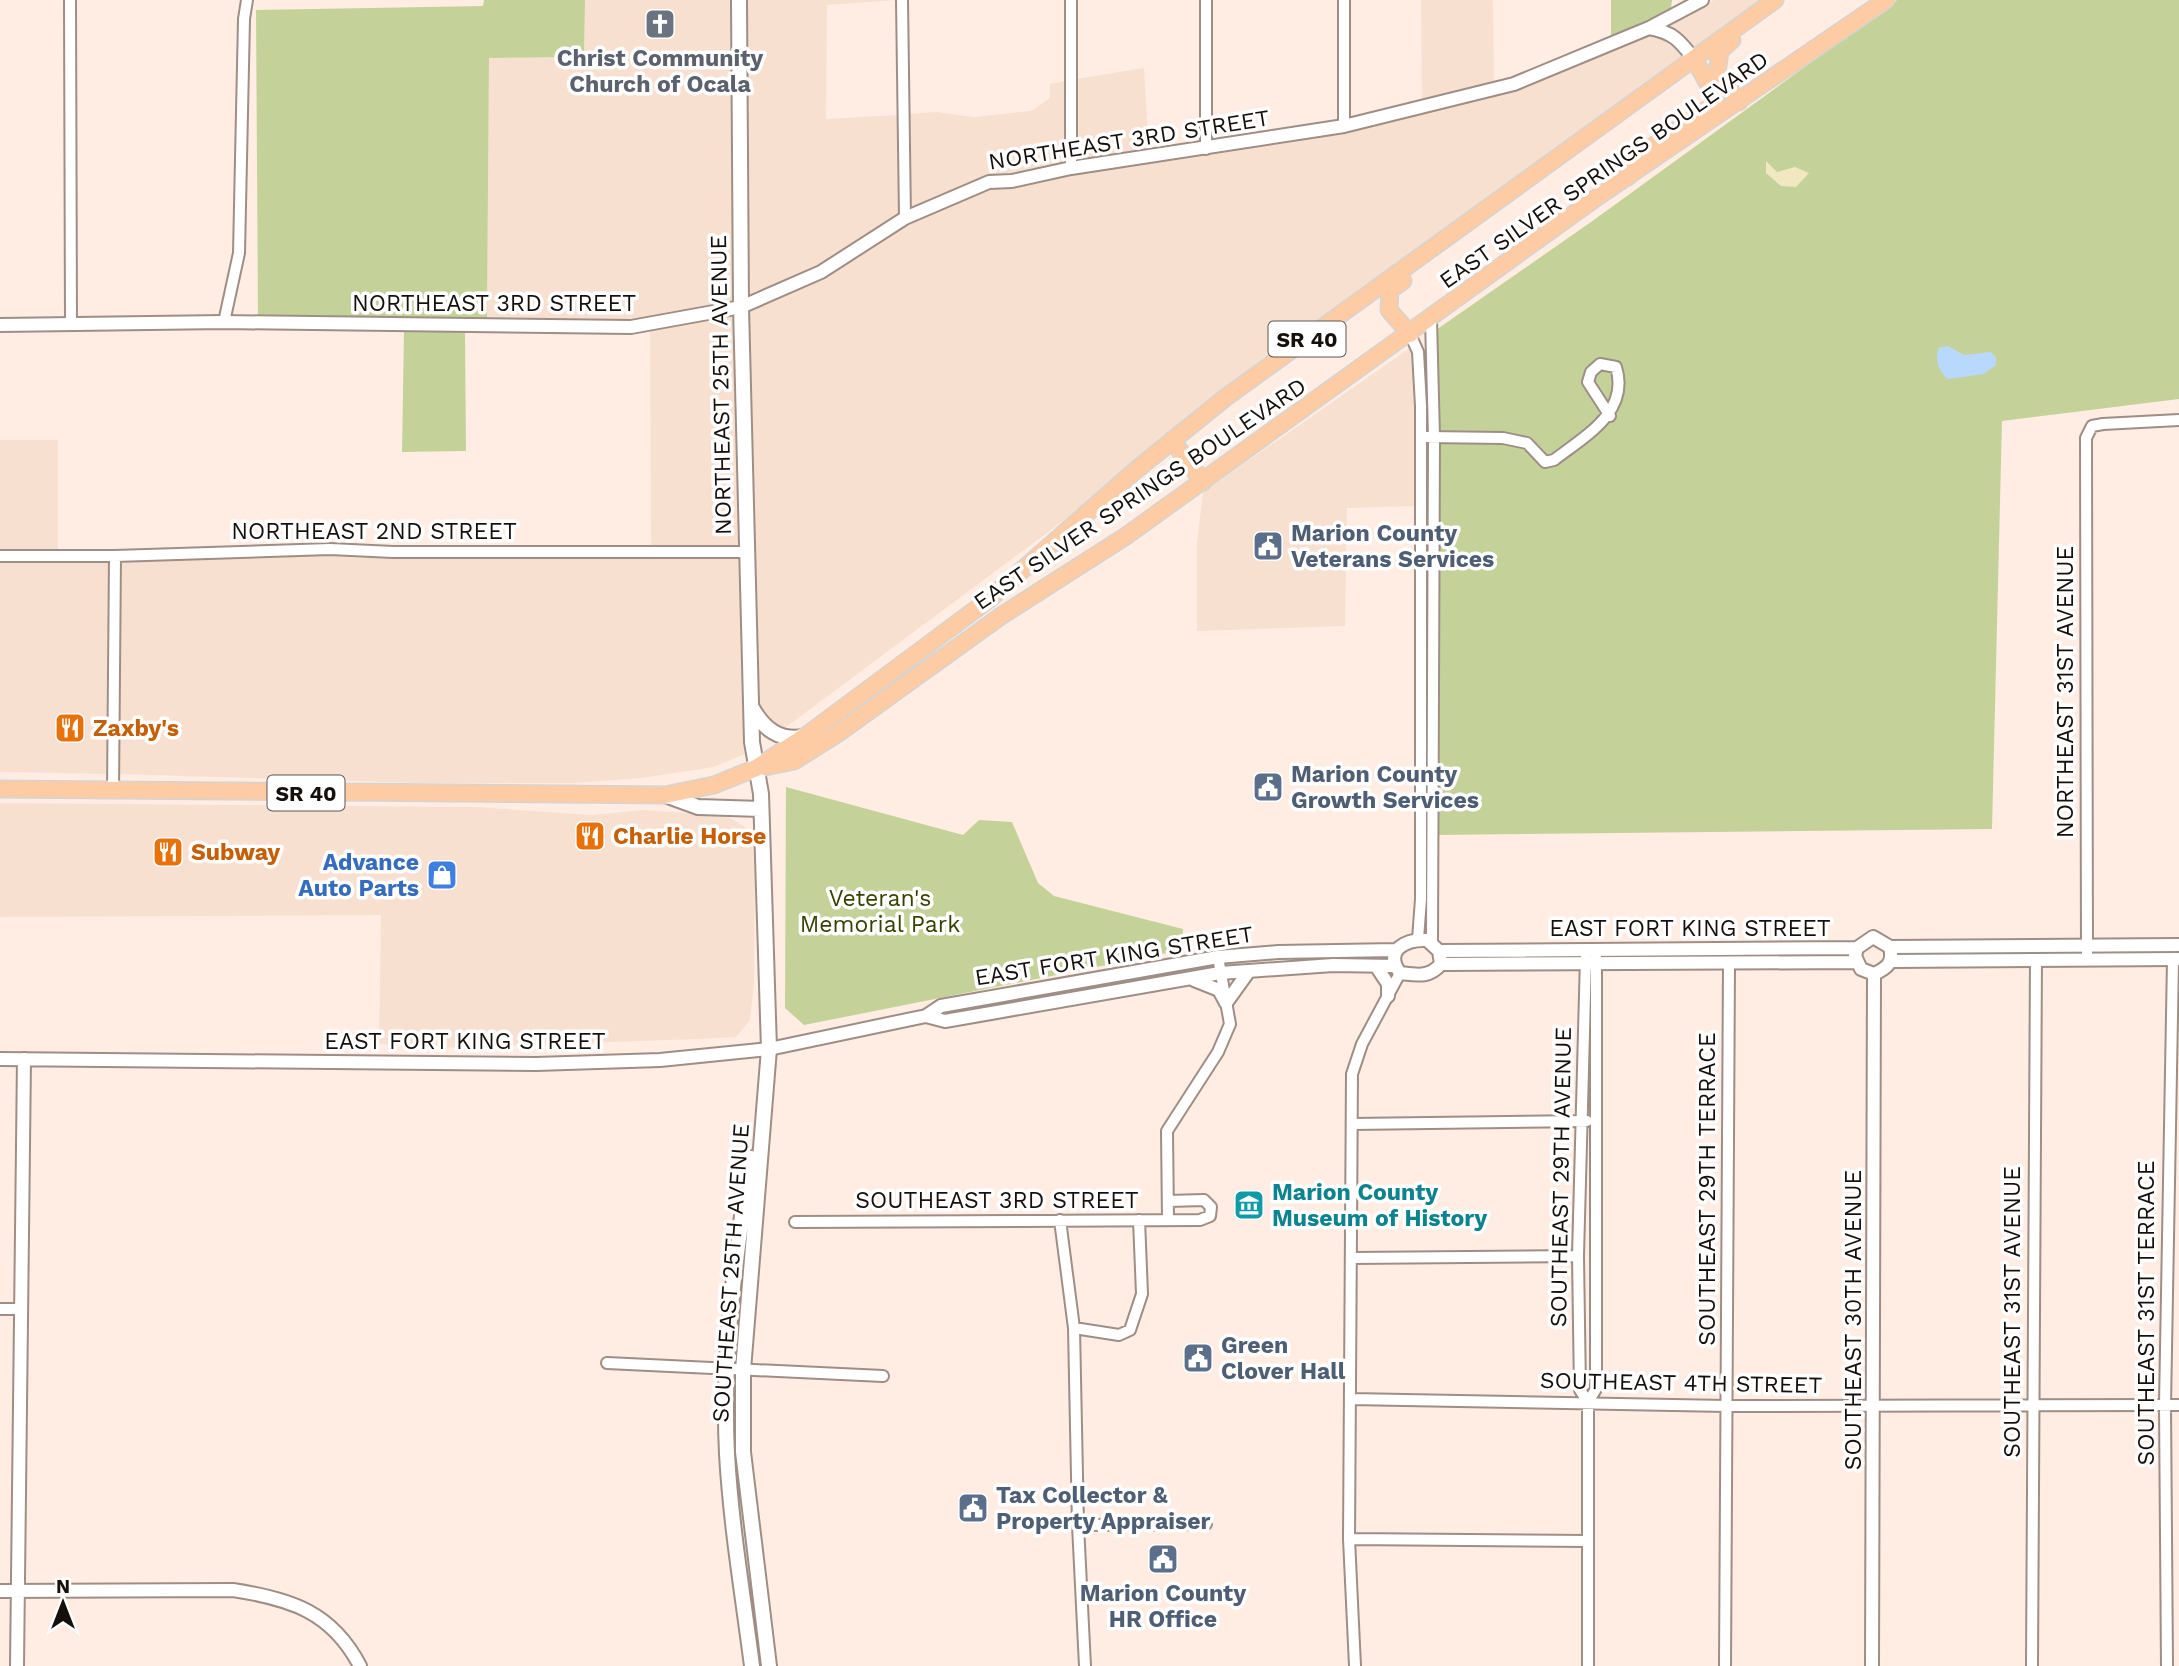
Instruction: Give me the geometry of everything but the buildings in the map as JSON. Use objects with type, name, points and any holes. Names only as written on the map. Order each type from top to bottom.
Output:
[{"type":"main road","name":"NORTHEAST 25TH AVENUE","points":[[739,0],[741,307],[751,707],[756,768]]},
{"type":"main road","name":"EAST SILVER SPRINGS BOULEVARD","points":[[0,789],[665,795],[714,785],[756,768],[804,737],[987,601],[1172,440],[1322,327],[1496,204],[1774,0]]},
{"type":"main road","points":[[1740,102],[1717,73],[1720,51],[1789,0]]},
{"type":"main road","name":"EAST SILVER SPRINGS BOULEVARD","points":[[756,768],[794,761],[826,741],[1001,616],[1107,549],[1203,482],[1628,177],[1740,102],[1869,7],[1886,0]]},
{"type":"main road","points":[[1628,177],[1635,158],[1712,106],[1715,96],[1694,59]]},
{"type":"main road","points":[[1410,334],[1389,310],[1390,290],[1484,221],[1496,204]]},
{"type":"main road","points":[[1172,440],[1203,482]]},
{"type":"main road","points":[[751,707],[766,729],[780,736],[804,737]]},
{"type":"main road","name":"SOUTHEAST 25TH AVENUE","points":[[756,768],[761,809],[769,1049],[743,1370],[743,1452],[769,1666]]},
{"type":"main road","points":[[665,795],[698,807],[761,809]]},
{"type":"main road","name":"SOUTHEAST 25TH AVENUE","points":[[752,1666],[727,1454],[727,1370],[735,1257],[769,1049]]},
{"type":"street","points":[[70,0],[71,325]]},
{"type":"street","points":[[224,322],[239,253],[244,19],[247,0]]},
{"type":"street","points":[[902,0],[905,218]]},
{"type":"street","points":[[1071,0],[1071,168]]},
{"type":"street","points":[[1206,0],[1206,149]]},
{"type":"street","points":[[1344,126],[1345,0]]},
{"type":"street","name":"NORTHEAST 3RD STREET","points":[[0,325],[224,322],[631,327],[741,307],[821,272],[905,218],[989,181],[1012,181],[1071,168],[1344,126],[1514,84],[1649,28],[1702,0]]},
{"type":"street","points":[[1649,28],[1666,31],[1678,38],[1694,59]]},
{"type":"street","points":[[1398,969],[1423,976],[1434,972],[1437,953],[1431,319]]},
{"type":"street","points":[[1410,334],[1418,352],[1421,437],[1421,899],[1418,939]]},
{"type":"street","points":[[1421,437],[1503,438],[1527,443],[1545,462],[1554,460],[1610,416]]},
{"type":"street","name":"NORTHEAST 31ST AVENUE","points":[[2087,953],[2086,438],[2092,426],[2179,420]]},
{"type":"street","name":"NORTHEAST 2ND STREET","points":[[0,556],[116,556],[330,549],[747,552]]},
{"type":"street","points":[[113,791],[116,556]]},
{"type":"street","name":"EAST FORT KING STREET","points":[[1437,953],[1857,948],[1873,937],[1890,947],[2087,953],[2176,960]]},
{"type":"street","points":[[1355,1666],[1349,1539],[1352,1074],[1362,1044],[1388,996],[1398,969],[1396,950],[1406,941],[1418,939],[1437,953]]},
{"type":"street","name":"EAST FORT KING STREET","points":[[1891,961],[2036,959],[2179,945]]},
{"type":"street","points":[[1874,974],[1887,968],[1891,961],[1890,947]]},
{"type":"street","name":"EAST FORT KING STREET","points":[[1857,948],[1856,962],[1860,969],[1874,974]]},
{"type":"street","name":"EAST FORT KING STREET","points":[[0,1059],[536,1064],[660,1060],[769,1049],[926,1016],[941,1006],[1218,957],[1278,952],[1396,950]]},
{"type":"street","name":"SOUTHEAST 29TH AVENUE","points":[[1588,1402],[1580,1390],[1578,1256],[1591,950]]},
{"type":"street","name":"EAST FORT KING STREET","points":[[1437,953],[1590,965],[1856,962]]},
{"type":"street","points":[[1168,1220],[1167,1130],[1219,1052],[1230,1024],[1218,957]]},
{"type":"street","name":"SOUTHEAST 31ST AVENUE","points":[[2032,1666],[2031,1404],[2036,959]]},
{"type":"street","name":"SOUTHEAST 31ST TERRACE","points":[[2167,1666],[2173,1537],[2165,1405],[2173,1262],[2176,960]]},
{"type":"street","name":"SOUTHEAST 29TH TERRACE","points":[[1725,1666],[1730,964]]},
{"type":"street","name":"SOUTHEAST 29TH AVENUE","points":[[1588,1666],[1588,1402],[1596,1389],[1597,1122],[1590,965]]},
{"type":"street","points":[[1376,966],[1384,974],[1388,996]]},
{"type":"street","name":"EAST FORT KING STREET","points":[[926,1016],[945,1021],[1220,973],[1376,966],[1398,969]]},
{"type":"street","points":[[1226,1003],[1250,971]]},
{"type":"street","name":"SOUTHEAST 30TH AVENUE","points":[[1872,1666],[1874,974]]},
{"type":"street","points":[[1185,978],[1219,990],[1226,1003]]},
{"type":"street","points":[[17,1666],[24,1059]]},
{"type":"street","points":[[1352,1124],[1597,1122]]},
{"type":"street","name":"SOUTHEAST 3RD STREET","points":[[795,1222],[1200,1220],[1210,1216],[1211,1207],[1204,1200],[1167,1200]]},
{"type":"street","points":[[1060,1220],[1074,1328],[1078,1525],[1085,1666]]},
{"type":"street","points":[[1074,1328],[1119,1335],[1130,1330],[1142,1294],[1139,1220]]},
{"type":"street","points":[[1352,1258],[1578,1256]]},
{"type":"street","points":[[0,1309],[21,1309]]},
{"type":"street","points":[[607,1363],[883,1376]]},
{"type":"street","name":"SOUTHEAST 4TH STREET","points":[[1351,1399],[1727,1406],[2179,1405]]},
{"type":"street","points":[[1078,1525],[1206,1524]]},
{"type":"street","points":[[1349,1539],[1588,1541]]},
{"type":"street","points":[[0,1591],[233,1590],[266,1595],[299,1607],[329,1623],[347,1640],[360,1666]]},
{"type":"shaded area","points":[[585,0],[734,0],[736,302],[631,321],[487,320],[489,58],[584,57]]},
{"type":"shaded area","points":[[744,0],[897,0],[827,5],[826,119],[897,115],[899,215],[819,266],[746,299]]},
{"type":"shaded area","points":[[1421,0],[1493,0],[1494,83],[1422,101]]},
{"type":"shaded area","points":[[1714,0],[1765,0],[1695,51],[1682,34],[1667,25]]},
{"type":"shaded area","points":[[1650,34],[1665,36],[1675,43],[1686,58],[782,730],[769,724],[757,705],[747,311],[910,222],[990,187],[1013,187],[1072,174],[1349,132]]},
{"type":"shaded area","points":[[1144,68],[1149,152],[1077,162],[1076,79]]},
{"type":"shaded area","points":[[1066,81],[1066,163],[1011,175],[988,176],[910,209],[908,114],[936,112],[974,117],[1031,111],[1050,98],[1050,84]]},
{"type":"shaded area","points":[[736,314],[742,546],[651,546],[650,330]]},
{"type":"shaded area","points":[[1410,348],[1416,406],[1416,506],[1347,508],[1345,626],[1197,631],[1197,543],[1203,492]]},
{"type":"shaded area","points":[[0,440],[58,440],[58,550],[0,550]]},
{"type":"shaded area","points":[[330,554],[393,557],[742,558],[749,752],[714,767],[642,778],[576,783],[417,783],[118,774],[120,562]]},
{"type":"shaded area","points":[[0,562],[110,562],[108,774],[0,772]]},
{"type":"shaded area","points":[[0,803],[476,807],[591,815],[644,810],[727,816],[751,831],[755,871],[754,983],[750,1020],[736,1037],[432,1048],[379,1044],[381,915],[0,917]]},
{"type":"green space","points":[[484,0],[585,0],[584,57],[489,58],[487,320],[258,317],[256,10],[483,6]]},
{"type":"green space","points":[[1611,0],[1672,0],[1671,9],[1611,37]]},
{"type":"green space","points":[[1897,0],[2179,0],[2179,399],[2002,421],[1992,829],[1435,835],[1436,330],[1591,222]]},
{"type":"green space","points":[[404,330],[465,331],[466,451],[402,452]]},
{"type":"green space","name":"Veteran's Memorial Park","points":[[786,787],[963,835],[979,820],[1012,822],[1038,883],[1054,896],[1183,929],[1182,945],[1177,951],[804,1025],[785,1008]]},
{"type":"sand","points":[[1766,161],[1777,172],[1795,167],[1809,173],[1796,187],[1781,186],[1766,173]]},
{"type":"water","points":[[1948,346],[1964,355],[1991,352],[1996,357],[1996,365],[1984,374],[1948,379],[1940,369],[1937,356],[1939,348]]},
{"type":"place","name":"Christ Community Church of Ocala","points":[[660,24]]},
{"type":"place","name":"Marion County Veterans Services","points":[[1268,546]]},
{"type":"place","name":"Zaxby's","points":[[70,728]]},
{"type":"place","name":"Marion County Growth Services","points":[[1268,787]]},
{"type":"place","name":"Charlie Horse","points":[[590,836]]},
{"type":"place","name":"Subway","points":[[168,852]]},
{"type":"place","name":"Advance Auto Parts","points":[[442,875]]},
{"type":"place","name":"Marion County Museum of History","points":[[1249,1205]]},
{"type":"place","name":"Green Clover Hall","points":[[1198,1358]]},
{"type":"place","name":"Tax Collector & Property Appraiser","points":[[973,1508]]},
{"type":"place","name":"Marion County HR Office","points":[[1163,1559]]}]
